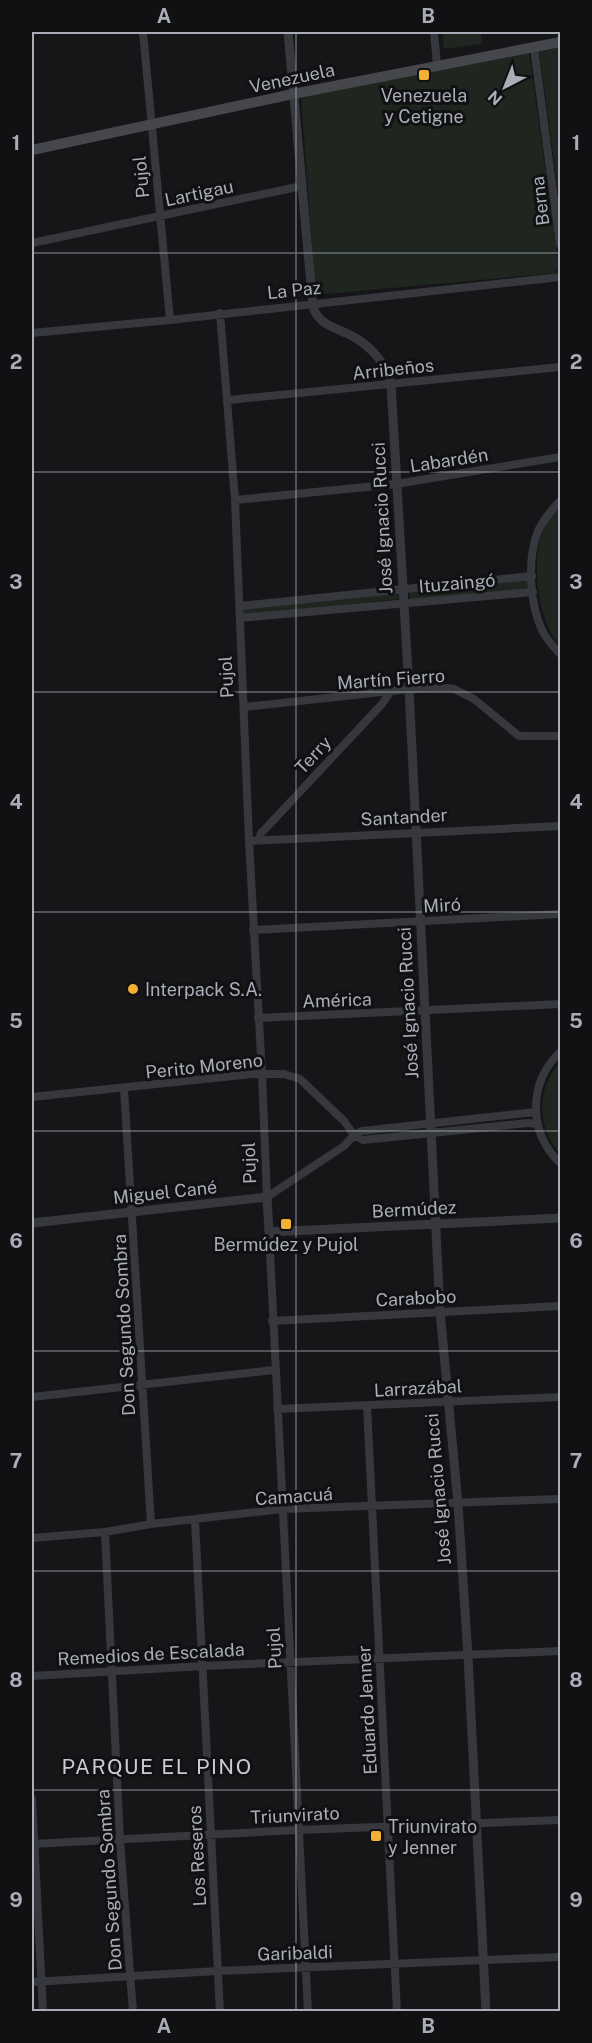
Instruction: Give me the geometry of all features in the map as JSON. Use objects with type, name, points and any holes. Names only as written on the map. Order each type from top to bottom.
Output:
[{"type":"main road","name":"Venezuela","points":[[32,150],[153,126],[293,94],[561,42]]},
{"type":"street","name":"Pujol","points":[[143,32],[170,320]]},
{"type":"street","points":[[288,32],[312,303]]},
{"type":"street","points":[[434,32],[437,65]]},
{"type":"street","name":"Berna","points":[[534,48],[561,244]]},
{"type":"street","name":"Lartigau","points":[[32,243],[302,186]]},
{"type":"street","name":"La Paz","points":[[32,333],[170,320],[561,276]]},
{"type":"street","name":"José Ignacio Rucci","points":[[312,303],[320,321],[355,338],[374,352],[386,369],[391,385],[409,689],[440,1311],[458,1504],[468,1656],[486,2012]]},
{"type":"street","name":"Pujol","points":[[220,313],[235,500],[274,1370],[308,2012]]},
{"type":"street","name":"Arribeños","points":[[228,399],[561,367]]},
{"type":"street","name":"Labardén","points":[[235,500],[396,484],[561,457]]},
{"type":"street","points":[[561,501],[544,519],[538,531],[534,545],[532,576],[535,607],[542,632],[561,654]]},
{"type":"street","name":"Ituzaingó","points":[[240,606],[532,576]]},
{"type":"street","name":"Ituzaingó","points":[[240,618],[533,592]]},
{"type":"street","name":"Martín Fierro","points":[[244,707],[409,689],[454,689],[474,699],[519,736],[561,736]]},
{"type":"street","name":"Terry","points":[[260,840],[261,833],[382,704],[390,692]]},
{"type":"street","name":"Santander","points":[[249,841],[561,826]]},
{"type":"street","name":"Miró","points":[[253,930],[561,914]]},
{"type":"street","name":"América","points":[[258,1018],[561,1004]]},
{"type":"street","points":[[561,1052],[552,1061],[541,1080],[535,1112],[545,1144],[561,1163]]},
{"type":"street","name":"Perito Moreno","points":[[32,1097],[262,1074],[284,1074],[300,1079],[345,1121],[354,1135]]},
{"type":"street","name":"Don Segundo Sombra","points":[[124,1089],[151,1524]]},
{"type":"street","points":[[354,1135],[363,1140],[431,1127],[535,1112]]},
{"type":"street","points":[[431,1127],[537,1124]]},
{"type":"street","name":"Miguel Cané","points":[[32,1223],[267,1197],[344,1146],[354,1135]]},
{"type":"street","name":"Bermúdez","points":[[269,1232],[561,1218]]},
{"type":"street","name":"Carabobo","points":[[272,1321],[561,1306]]},
{"type":"street","points":[[32,1397],[274,1370]]},
{"type":"street","name":"Larrazábal","points":[[277,1408],[367,1406],[561,1396]]},
{"type":"street","name":"Eduardo Jenner","points":[[367,1406],[397,2012]]},
{"type":"street","name":"Camacuá","points":[[32,1538],[105,1532],[151,1524],[283,1509],[561,1500]]},
{"type":"street","name":"Los Reseros","points":[[195,1520],[220,2012]]},
{"type":"street","name":"Don Segundo Sombra","points":[[105,1532],[120,1840],[133,2012]]},
{"type":"street","name":"Remedios de Escalada","points":[[32,1676],[203,1666],[561,1651]]},
{"type":"street","points":[[32,1798],[43,2012]]},
{"type":"street","name":"Triunvirato","points":[[33,1844],[298,1830],[561,1820]]},
{"type":"street","name":"Garibaldi","points":[[32,1982],[217,1971],[561,1957]]},
{"type":"shaded area","points":[[442,32],[481,32],[482,44],[444,49]]},
{"type":"shaded area","points":[[560,46],[560,206],[539,50]]},
{"type":"shaded area","points":[[529,52],[559,267],[555,273],[316,295],[301,97]]},
{"type":"shaded area","points":[[560,506],[560,645],[546,623],[539,592],[537,559],[542,533]]},
{"type":"shaded area","points":[[529,580],[530,589],[410,600],[409,591]]},
{"type":"shaded area","points":[[398,593],[399,599],[244,615],[243,608]]},
{"type":"shaded area","points":[[560,1063],[560,1154],[547,1133],[542,1108],[547,1084]]},
{"type":"place","name":"Venezuela y Cetigne","points":[[424,75]]},
{"type":"place","name":"Interpack S.A.","points":[[133,989]]},
{"type":"place","name":"Bermúdez y Pujol","points":[[286,1224]]},
{"type":"place","name":"Triunvirato y Jenner","points":[[376,1836]]},
{"type":"district","name":"PARQUE EL PINO","points":[[157,1766]]}]
